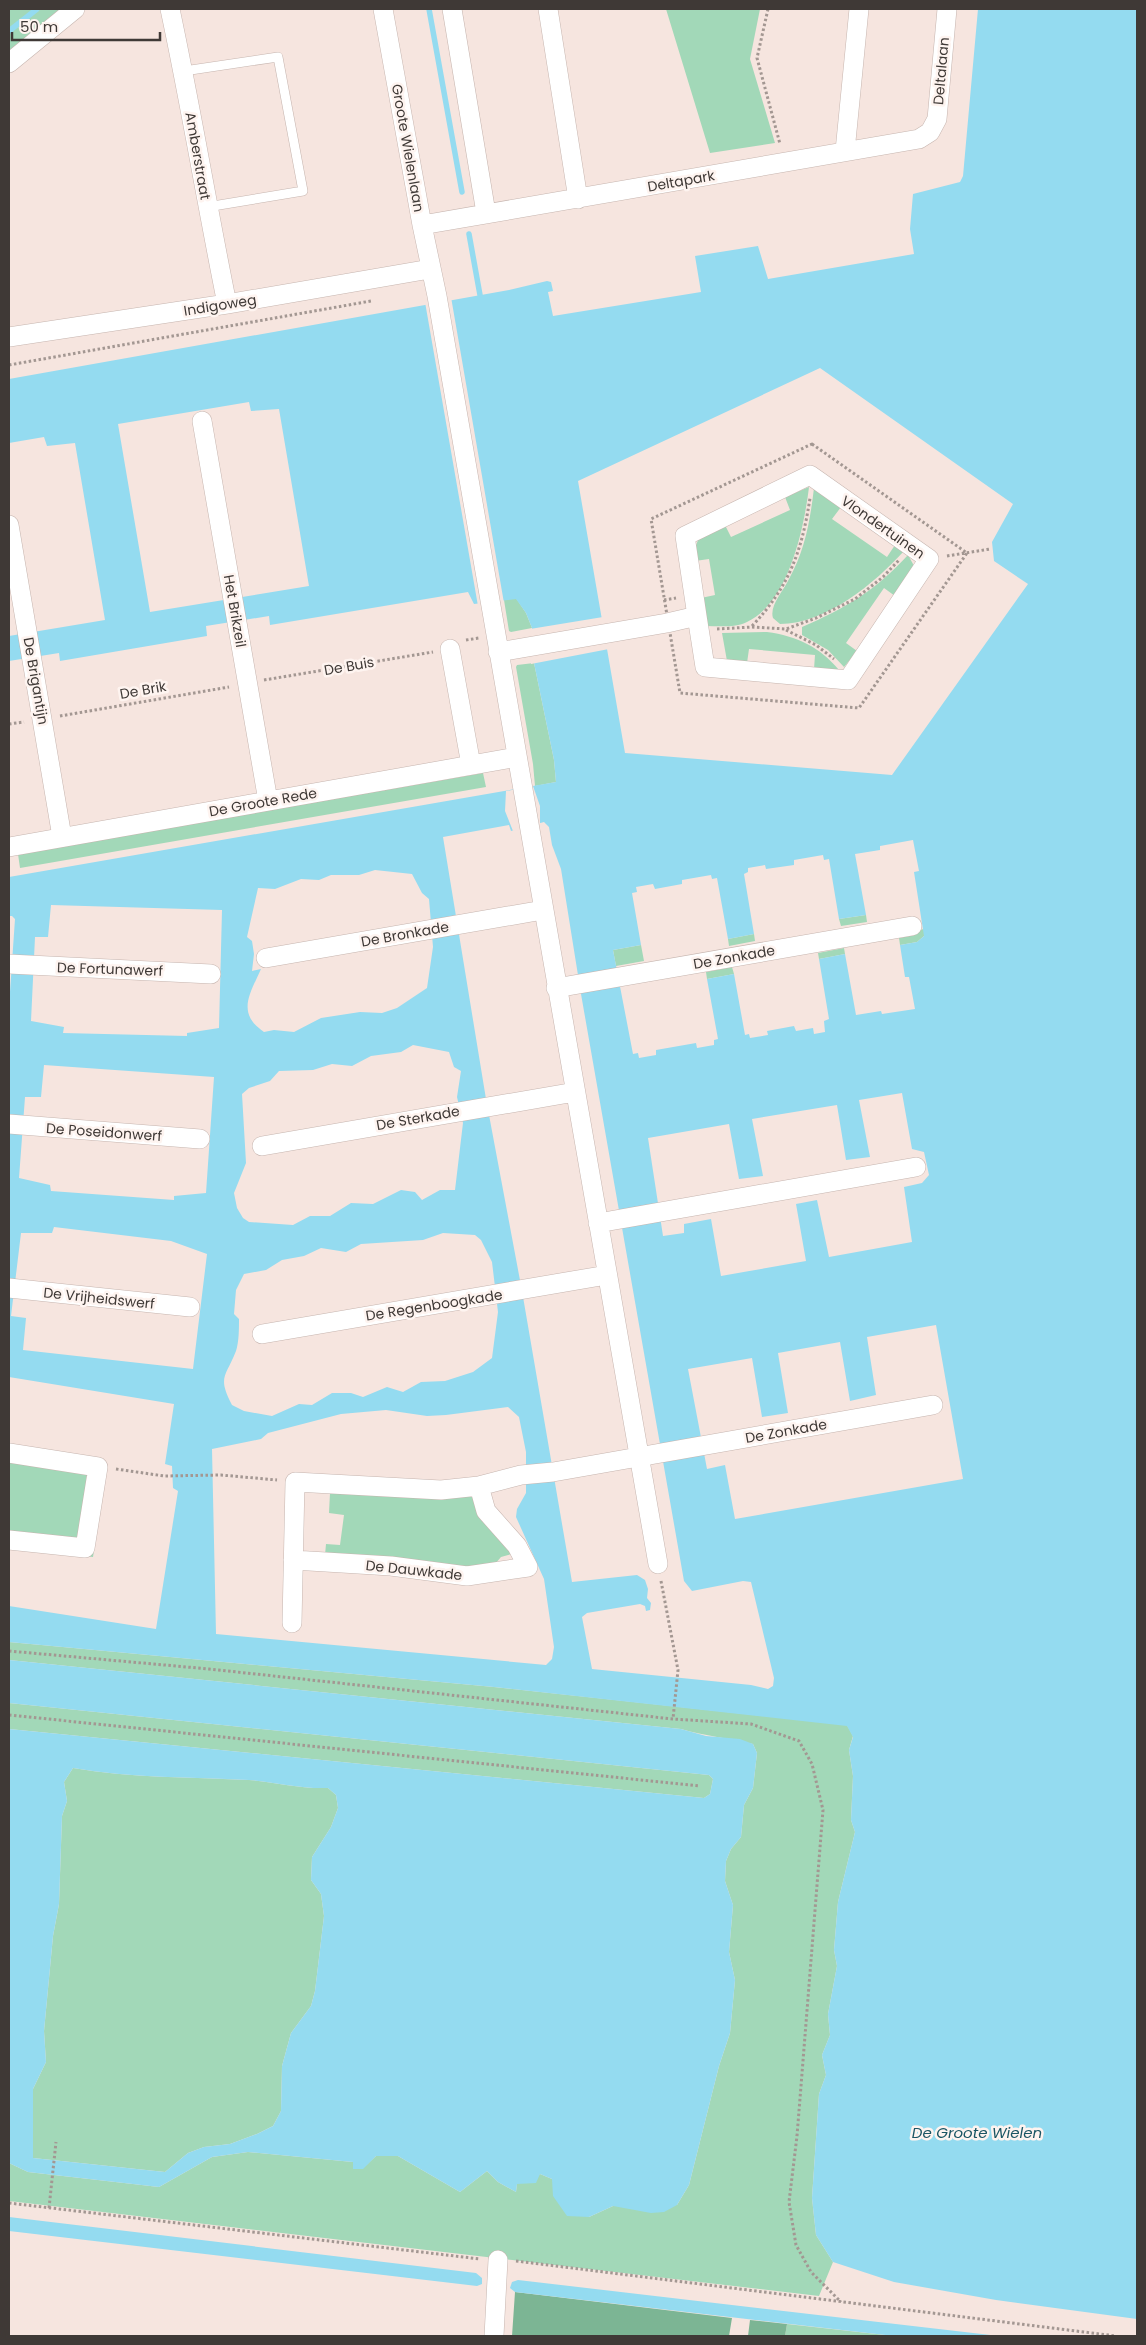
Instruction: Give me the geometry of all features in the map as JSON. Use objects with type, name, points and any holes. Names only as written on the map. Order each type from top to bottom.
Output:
[{"type":"street","points":[[9,63],[75,9]]},
{"type":"street","name":"Amberstraat","points":[[170,9],[184,70],[207,207],[227,304]]},
{"type":"street","name":"Groote Wielenlaan","points":[[383,9],[422,225],[486,213]]},
{"type":"street","points":[[452,9],[486,213]]},
{"type":"street","points":[[548,9],[578,199]]},
{"type":"street","points":[[845,151],[859,9]]},
{"type":"street","name":"Deltalaan","points":[[930,132],[937,120],[947,9]]},
{"type":"street","name":"Deltapark","points":[[486,213],[578,199],[919,139],[930,132]]},
{"type":"street","points":[[422,225],[437,296],[491,606],[502,646],[517,757],[543,910],[563,987],[575,1092],[604,1222],[607,1275],[647,1455],[658,1564]]},
{"type":"street","name":"Indigoweg","points":[[9,337],[227,304],[430,268]]},
{"type":"street","name":"Het Brikzeil","points":[[202,421],[268,801]]},
{"type":"street","name":"Vlondertuinen","points":[[810,475],[930,559],[848,680],[705,667],[697,616],[685,536],[810,475]]},
{"type":"street","name":"De Brigantijn","points":[[9,525],[62,837]]},
{"type":"street","points":[[502,646],[604,633],[697,616]]},
{"type":"street","points":[[450,649],[471,765]]},
{"type":"street","name":"De Groote Rede","points":[[9,847],[517,757]]},
{"type":"street","name":"De Bronkade","points":[[266,958],[543,910]]},
{"type":"street","name":"De Zonkade","points":[[563,987],[912,926]]},
{"type":"street","name":"De Fortunawerf","points":[[9,964],[211,974]]},
{"type":"street","name":"De Sterkade","points":[[262,1146],[456,1111],[575,1092]]},
{"type":"street","name":"De Poseidonwerf","points":[[9,1124],[200,1139]]},
{"type":"street","points":[[604,1222],[916,1167]]},
{"type":"street","name":"De Regenboogkade","points":[[262,1334],[607,1275]]},
{"type":"street","name":"De Vrijheidswerf","points":[[13,1288],[190,1308]]},
{"type":"street","name":"De Zonkade","points":[[647,1455],[933,1405]]},
{"type":"street","points":[[9,1453],[98,1467],[85,1548],[9,1540]]},
{"type":"street","points":[[292,1623],[295,1482],[442,1490],[479,1486],[521,1475],[553,1472],[647,1455]]},
{"type":"street","name":"De Dauwkade","points":[[294,1560],[391,1566],[467,1576],[528,1566],[517,1546],[486,1511],[479,1486]]},
{"type":"street","points":[[494,2336],[498,2260]]},
{"type":"lane","points":[[184,70],[278,57],[304,191],[207,207]]},
{"type":"path","points":[[768,9],[757,58],[785,162]]},
{"type":"path","points":[[9,365],[371,301]]},
{"type":"path","points":[[812,444],[968,553],[858,708],[680,693],[651,519],[812,444]]},
{"type":"path","points":[[752,627],[771,606],[797,556],[804,534],[810,497]]},
{"type":"path","points":[[930,559],[990,550]]},
{"type":"path","points":[[713,629],[752,627],[786,629],[816,618],[855,599],[883,577],[904,554]]},
{"type":"path","points":[[786,629],[816,645],[836,661]]},
{"type":"path","name":"De Buis","points":[[248,683],[450,649],[458,647],[463,641],[502,646]]},
{"type":"path","name":"De Brik","points":[[42,719],[248,683]]},
{"type":"path","points":[[98,1467],[164,1476],[221,1475],[295,1482]]},
{"type":"path","points":[[658,1564],[678,1670],[673,1716]]},
{"type":"path","points":[[9,1651],[210,1669],[751,1724],[799,1741],[812,1764],[823,1810],[797,2136],[789,2202],[796,2245],[811,2272],[841,2302]]},
{"type":"path","points":[[9,1715],[700,1786]]},
{"type":"path","points":[[49,2208],[56,2142]]},
{"type":"path","points":[[9,2203],[498,2260],[1116,2336]]},
{"type":"green space","points":[[9,9],[65,9],[9,53]]},
{"type":"green space","points":[[666,9],[760,9],[750,59],[775,143],[710,153]]},
{"type":"green space","points":[[809,487],[803,523],[792,562],[774,598],[762,612],[747,622],[732,626],[706,626],[701,598],[715,595],[709,559],[695,561],[698,540],[705,534],[725,525],[731,537],[790,510],[785,497]]},
{"type":"green space","points":[[814,488],[841,507],[832,519],[887,557],[895,545],[904,551],[879,576],[832,609],[815,617],[780,624],[773,618],[773,608],[795,568],[803,546],[809,524]]},
{"type":"green space","points":[[908,555],[913,564],[913,569],[895,596],[884,588],[846,643],[857,651],[844,667],[828,650],[802,635],[802,627],[833,613],[859,597],[884,578]]},
{"type":"green space","points":[[516,598],[526,613],[532,628],[511,632],[509,631],[504,600]]},
{"type":"green space","points":[[767,632],[788,636],[807,644],[824,655],[839,670],[814,669],[815,655],[749,649],[747,663],[727,661],[722,633]]},
{"type":"green space","points":[[534,663],[554,760],[556,782],[535,786],[516,667],[517,665]]},
{"type":"green space","points":[[483,773],[486,787],[20,868],[18,854]]},
{"type":"green space","points":[[866,915],[867,922],[841,926],[839,919]]},
{"type":"green space","points":[[924,929],[924,936],[917,942],[900,945],[899,938],[915,935],[915,931]]},
{"type":"green space","points":[[754,934],[755,941],[729,946],[728,939]]},
{"type":"green space","points":[[641,945],[644,961],[616,966],[613,950]]},
{"type":"green space","points":[[844,948],[845,954],[819,959],[818,953]]},
{"type":"green space","points":[[732,967],[734,974],[707,979],[706,972]]},
{"type":"green space","points":[[9,1455],[106,1472],[93,1557],[9,1549]]},
{"type":"green space","points":[[330,1493],[473,1494],[515,1553],[501,1557],[495,1564],[467,1568],[325,1555],[326,1544],[340,1545],[344,1515],[329,1513]]},
{"type":"green space","points":[[9,1642],[494,1687],[847,1725],[853,1736],[849,1750],[853,1776],[851,1820],[855,1832],[838,1902],[834,1950],[837,1966],[828,2014],[830,2035],[822,2055],[826,2075],[819,2094],[812,2198],[816,2235],[833,2262],[819,2296],[9,2201],[9,2163],[28,2172],[159,2187],[212,2157],[248,2152],[353,2162],[353,2169],[362,2169],[376,2156],[398,2156],[460,2192],[487,2171],[498,2182],[516,2192],[517,2183],[540,2174],[552,2179],[589,2217],[613,2206],[677,2205],[689,2185],[719,2066],[730,2033],[735,1980],[729,1952],[733,1905],[725,1881],[726,1861],[731,1849],[741,1837],[744,1805],[753,1788],[757,1753],[753,1744],[681,1729],[9,1660]]},
{"type":"green space","points":[[9,1703],[709,1775],[713,1779],[710,1794],[704,1798],[9,1729]]},
{"type":"green space","points":[[73,1768],[116,1774],[249,1780],[328,1788],[336,1795],[338,1808],[331,1827],[312,1857],[311,1880],[321,1894],[324,1916],[315,1991],[311,2006],[291,2033],[282,2066],[281,2111],[273,2126],[230,2144],[204,2147],[188,2153],[165,2172],[33,2158],[33,2089],[46,2062],[44,2031],[53,1936],[59,1904],[62,1816],[67,1801],[64,1782]]},
{"type":"green space","points":[[515,2292],[732,2318],[729,2336],[512,2336]]},
{"type":"green space","points":[[750,2320],[787,2324],[785,2336],[748,2336]]},
{"type":"green space","points":[[787,2324],[894,2336],[785,2336]]},
{"type":"water","name":"De Groote Wielen","points":[[978,9],[1137,9],[1137,2319],[996,2300],[894,2282],[833,2262],[816,2235],[812,2198],[819,2094],[826,2075],[822,2055],[830,2035],[828,2014],[837,1966],[834,1950],[838,1902],[855,1832],[851,1820],[853,1776],[849,1750],[853,1737],[847,1726],[494,1687],[9,1642],[9,1606],[156,1629],[178,1491],[173,1488],[172,1466],[165,1464],[174,1404],[9,1377],[9,1006],[15,919],[9,916],[9,877],[556,782],[554,760],[534,663],[532,628],[526,613],[516,599],[474,604],[468,592],[270,625],[269,616],[206,626],[207,636],[60,661],[59,653],[9,661],[9,636],[105,620],[75,443],[47,446],[44,437],[9,443],[9,379],[509,290],[547,281],[551,282],[553,291],[548,292],[553,316],[701,292],[695,256],[758,246],[768,279],[914,254],[910,229],[913,194],[960,182],[963,176]],"holes":[[[820,368],[1013,504],[992,542],[994,561],[1028,584],[892,775],[625,753],[578,481]],[[249,402],[251,411],[279,409],[309,586],[150,612],[118,424]],[[544,822],[549,827],[552,845],[561,869],[581,994],[684,1581],[692,1591],[743,1581],[751,1582],[774,1678],[773,1686],[768,1689],[751,1685],[592,1669],[582,1617],[587,1613],[640,1604],[645,1606],[646,1611],[650,1610],[651,1603],[647,1598],[648,1589],[645,1580],[637,1575],[572,1582],[522,1291],[486,1099],[443,837],[509,825],[511,831]],[[913,840],[919,871],[914,872],[924,936],[917,942],[900,945],[905,977],[909,977],[915,1009],[882,1014],[881,1011],[856,1015],[845,954],[819,959],[829,1019],[824,1021],[825,1032],[814,1034],[813,1028],[796,1031],[794,1026],[767,1031],[768,1035],[750,1038],[749,1034],[745,1035],[734,974],[707,979],[718,1039],[714,1040],[714,1045],[697,1048],[696,1043],[656,1050],[656,1055],[639,1058],[638,1053],[633,1054],[613,950],[641,945],[632,893],[637,892],[636,887],[653,884],[655,889],[682,884],[682,880],[711,875],[712,879],[717,878],[728,939],[754,934],[744,874],[748,872],[748,868],[765,865],[766,869],[794,865],[794,860],[823,855],[824,860],[829,859],[839,919],[866,915],[855,854],[880,850],[880,846]],[[375,870],[412,874],[422,893],[429,899],[433,947],[427,988],[397,1008],[382,1013],[360,1012],[321,1018],[294,1032],[274,1030],[264,1032],[255,1025],[250,1018],[248,1010],[250,995],[261,969],[252,971],[254,954],[252,941],[247,937],[258,888],[275,889],[301,879],[319,880],[331,875],[359,875]],[[51,905],[222,910],[219,1028],[187,1033],[187,1036],[63,1033],[64,1027],[31,1021],[35,937],[48,937]],[[413,1045],[449,1052],[454,1067],[461,1071],[457,1097],[463,1123],[455,1190],[440,1190],[422,1200],[415,1192],[401,1190],[373,1204],[351,1203],[330,1216],[310,1216],[293,1225],[249,1222],[243,1218],[237,1208],[234,1193],[246,1163],[242,1094],[249,1088],[270,1081],[279,1071],[313,1070],[332,1064],[352,1066],[371,1056],[401,1052]],[[44,1065],[214,1077],[206,1193],[174,1196],[174,1200],[51,1191],[50,1185],[19,1178],[25,1097],[41,1097]],[[902,1093],[912,1149],[924,1152],[929,1175],[922,1183],[904,1187],[912,1242],[829,1257],[817,1200],[796,1204],[806,1261],[721,1276],[711,1219],[684,1224],[684,1233],[663,1236],[648,1138],[729,1124],[739,1179],[763,1176],[752,1119],[837,1105],[846,1160],[870,1157],[859,1100]],[[54,1227],[171,1241],[207,1254],[193,1369],[23,1350],[26,1318],[11,1316],[21,1233],[52,1233]],[[443,1233],[475,1235],[481,1240],[492,1262],[498,1312],[492,1358],[473,1372],[445,1381],[421,1382],[403,1392],[387,1387],[363,1397],[351,1393],[332,1393],[312,1405],[299,1404],[272,1416],[244,1411],[232,1405],[224,1382],[226,1372],[238,1344],[239,1319],[234,1314],[236,1290],[244,1274],[266,1270],[282,1260],[304,1256],[321,1248],[346,1252],[361,1244],[423,1240]],[[936,1325],[963,1479],[735,1519],[725,1465],[707,1469],[688,1369],[752,1358],[762,1417],[788,1413],[778,1353],[840,1342],[850,1401],[876,1395],[867,1337]],[[508,1407],[519,1417],[526,1452],[526,1493],[517,1509],[516,1517],[544,1579],[554,1647],[552,1659],[546,1665],[216,1634],[212,1449],[261,1439],[268,1433],[341,1414],[386,1410],[427,1416]]]},
{"type":"water","points":[[9,1660],[681,1729],[706,1736],[740,1739],[753,1744],[757,1753],[753,1788],[744,1805],[741,1837],[731,1849],[726,1861],[725,1881],[733,1905],[729,1952],[735,1980],[730,2033],[719,2066],[689,2185],[677,2205],[664,2212],[651,2213],[613,2206],[589,2217],[567,2216],[553,2196],[552,2179],[540,2174],[536,2183],[517,2184],[516,2192],[498,2182],[487,2171],[460,2192],[398,2156],[376,2156],[363,2169],[353,2169],[353,2162],[248,2152],[212,2157],[159,2187],[28,2172],[9,2163],[9,1729],[704,1798],[710,1794],[713,1779],[709,1775],[9,1703]],"holes":[[[73,1768],[249,1780],[328,1788],[336,1795],[338,1808],[331,1827],[312,1857],[311,1880],[321,1894],[324,1916],[315,1991],[311,2006],[291,2033],[282,2066],[281,2111],[273,2126],[230,2144],[204,2147],[188,2153],[165,2172],[33,2158],[33,2089],[46,2062],[44,2031],[53,1936],[59,1904],[62,1816],[67,1801],[64,1782]]]},
{"type":"water","points":[[9,2217],[476,2273],[482,2278],[482,2284],[477,2286],[9,2231]]},
{"type":"water","points":[[518,2280],[999,2336],[894,2336],[515,2292],[510,2288],[512,2282]]},
{"type":"pier","points":[[451,297],[504,603],[478,606],[425,302]]},
{"type":"pier","points":[[603,617],[609,649],[531,664],[530,629]]},
{"type":"pier","points":[[533,786],[540,806],[540,827],[513,831],[505,811],[506,791]]},
{"type":"waterway","points":[[9,31],[37,9]]},
{"type":"waterway","points":[[429,9],[462,192]]},
{"type":"waterway","points":[[469,234],[480,295]]}]
